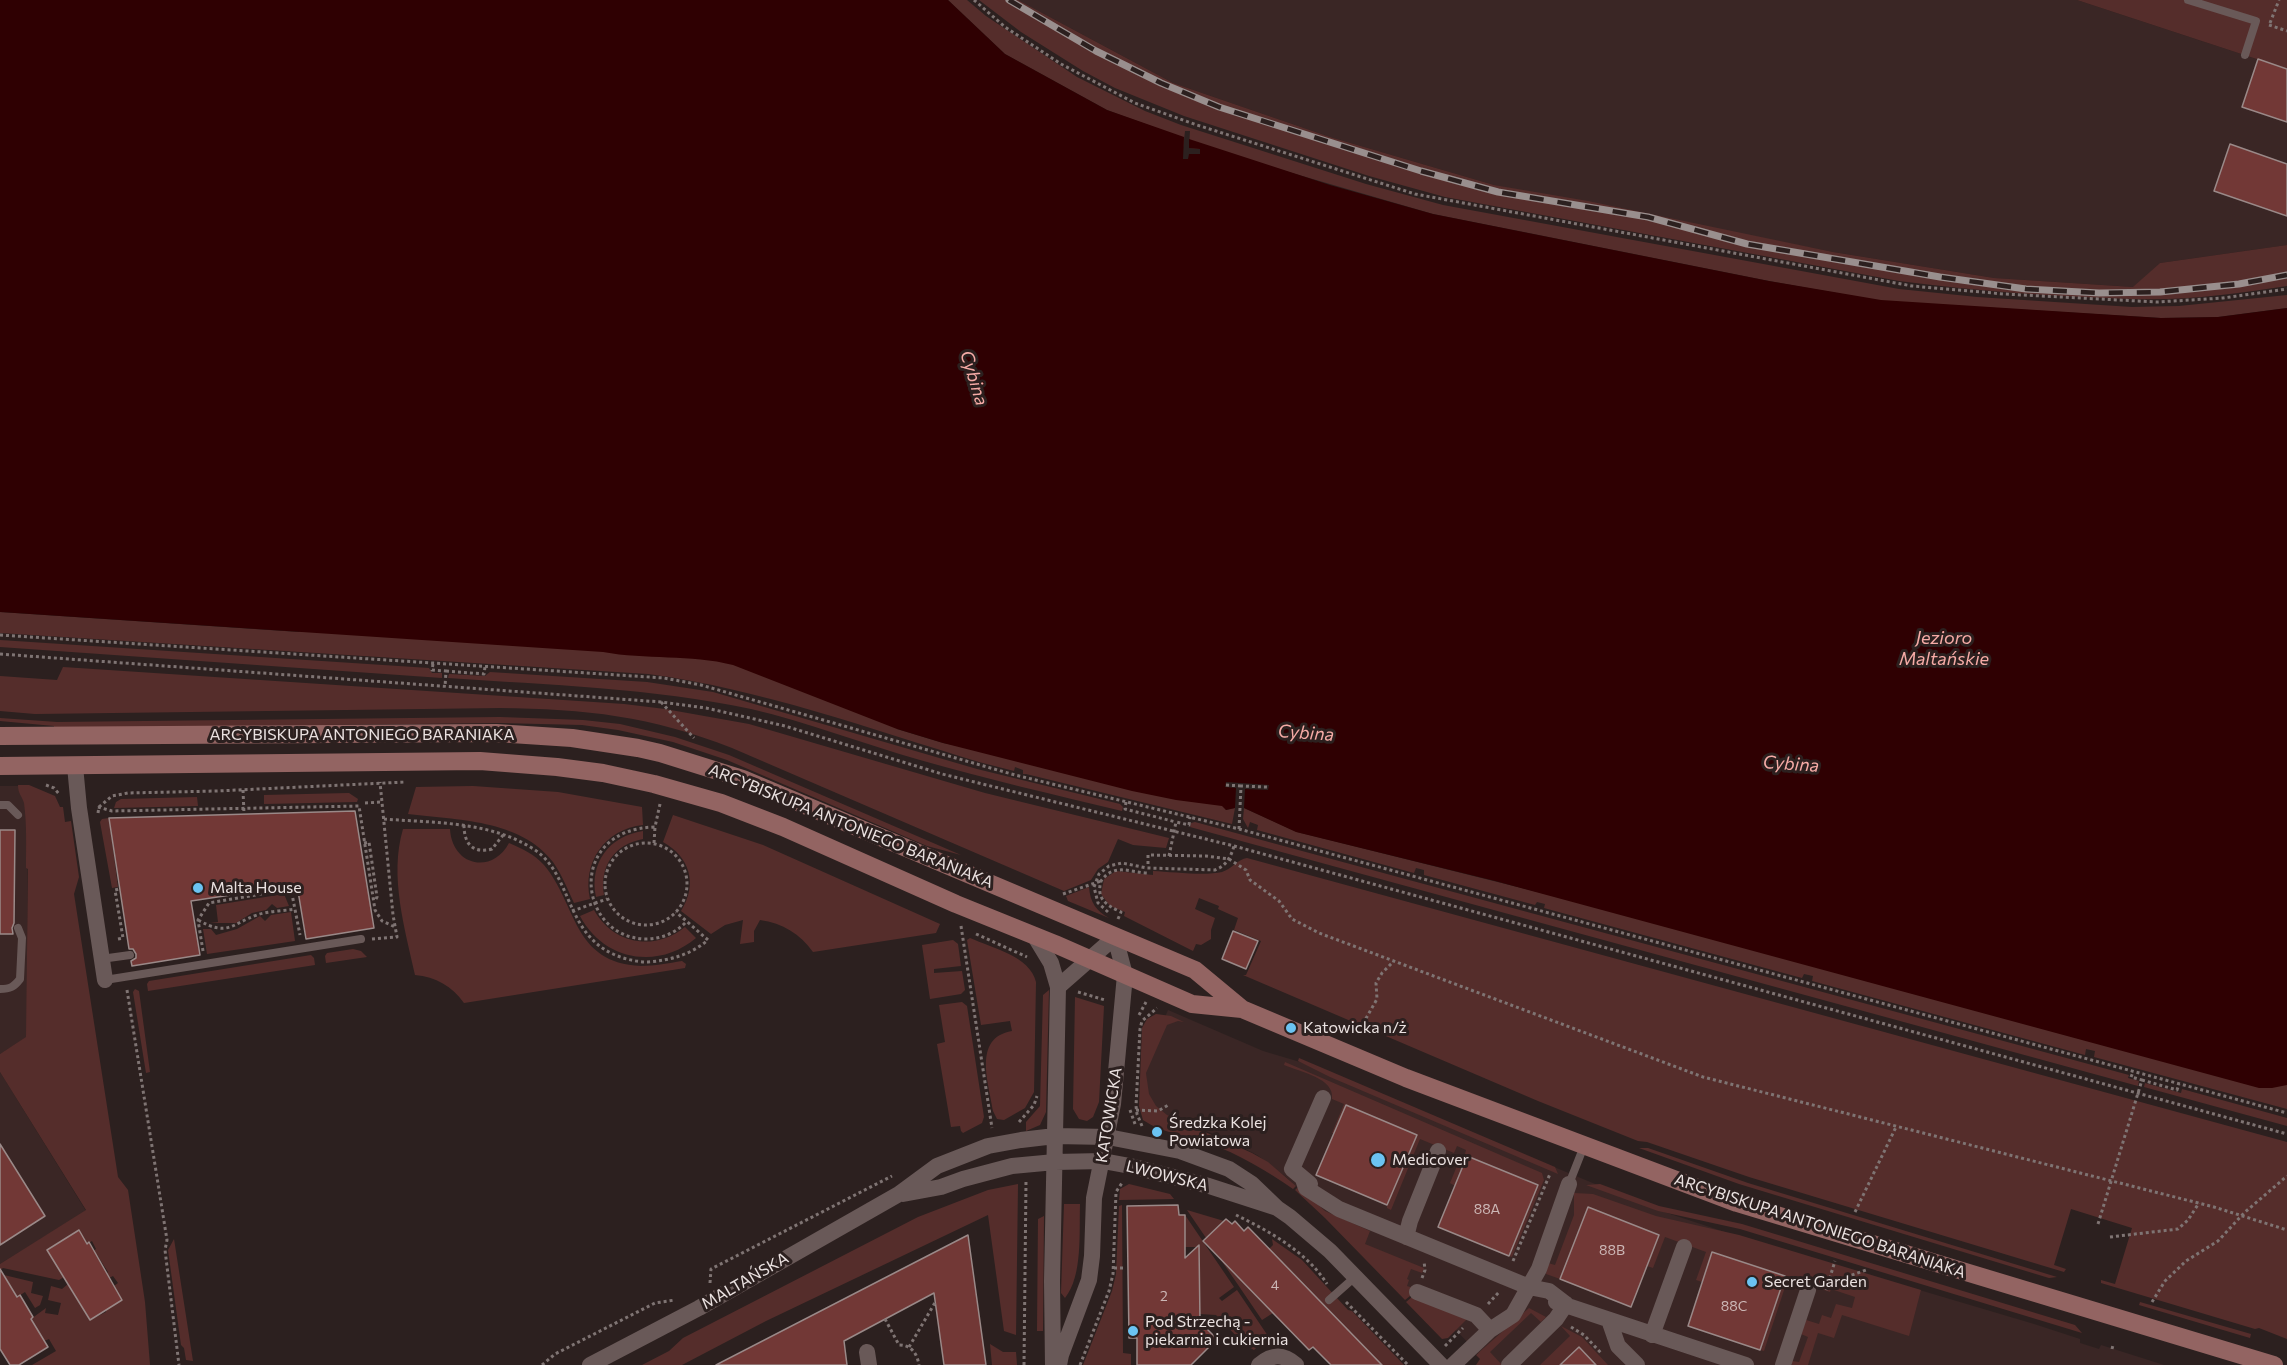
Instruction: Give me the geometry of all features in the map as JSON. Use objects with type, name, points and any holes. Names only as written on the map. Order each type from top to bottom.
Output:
[{"type":"street","name":"ARCYBISKUPA ANTONIEGO BARANIAKA","points":[[0,736],[496,733],[572,738],[621,744],[660,753],[743,779],[1116,930],[1195,970],[1242,1009],[1406,1078],[1584,1146],[1747,1206],[2274,1365]]},
{"type":"street","name":"ARCYBISKUPA ANTONIEGO BARANIAKA","points":[[0,766],[480,761],[557,766],[603,773],[693,794],[757,816],[956,904],[1034,935],[1192,1004],[1242,1009]]},
{"type":"street","points":[[75,766],[79,808],[105,980]]},
{"type":"street","points":[[1058,987],[1116,930]]},
{"type":"street","name":"KATOWICKA","points":[[1059,1365],[1089,1280],[1094,1198],[1113,1104],[1125,975],[1116,930]]},
{"type":"street","points":[[1034,935],[1051,963],[1058,987],[1053,1365]]},
{"type":"street","points":[[1323,1098],[1292,1169],[1303,1179],[1306,1188],[1338,1209],[1406,1237],[1529,1278],[1545,1300],[1566,1304],[1746,1365]]},
{"type":"street","name":"LWOWSKA","points":[[1055,1136],[1108,1137],[1180,1151],[1229,1169],[1252,1184],[1277,1208],[1330,1251],[1441,1365]]},
{"type":"street","name":"MALTAŃSKA","points":[[590,1365],[699,1308],[899,1194],[937,1166],[959,1156],[998,1144],[1055,1136]]},
{"type":"street","points":[[1406,1237],[1410,1221],[1438,1151]]},
{"type":"street","name":"LWOWSKA","points":[[1055,1162],[1102,1161],[1179,1177],[1277,1208]]},
{"type":"street","name":"MALTAŃSKA","points":[[899,1194],[941,1187],[1006,1167],[1055,1162]]},
{"type":"street","points":[[1453,1365],[1490,1330],[1529,1278],[1569,1184]]},
{"type":"street","points":[[1652,1335],[1684,1247]]},
{"type":"street","points":[[1782,1365],[1808,1290]]},
{"type":"street","points":[[1417,1293],[1476,1315],[1490,1330]]},
{"type":"street","points":[[1509,1365],[1556,1319],[1566,1304]]},
{"type":"street","points":[[1609,1320],[1618,1346],[1637,1365]]},
{"type":"street","points":[[1259,1365],[1275,1355],[1295,1363]]},
{"type":"lane","points":[[2188,0],[2256,21],[2245,55]]},
{"type":"lane","points":[[0,805],[8,805],[18,815]]},
{"type":"lane","points":[[0,989],[9,989],[20,979],[21,938],[18,928]]},
{"type":"lane","points":[[105,980],[361,939]]},
{"type":"lane","points":[[101,959],[125,956]]},
{"type":"lane","points":[[1569,1184],[1584,1146]]},
{"type":"lane","points":[[1329,1300],[1355,1277]]},
{"type":"path","points":[[974,0],[1005,27],[1061,64],[1135,103],[1415,194],[1912,286],[2050,297],[2157,302],[2223,298],[2287,289]]},
{"type":"path","points":[[2269,25],[2279,0]]},
{"type":"path","points":[[2256,21],[2287,31]]},
{"type":"path","points":[[0,635],[664,678],[701,685],[1015,776],[1239,829],[2287,1113]]},
{"type":"path","points":[[0,654],[661,702],[753,717],[942,774],[1234,846],[2287,1134]]},
{"type":"path","points":[[433,664],[432,670],[484,674],[485,667]]},
{"type":"path","points":[[445,687],[446,671]]},
{"type":"path","points":[[661,702],[694,738]]},
{"type":"path","points":[[96,819],[99,807],[112,796],[128,793],[243,790],[414,781]]},
{"type":"path","points":[[361,939],[397,937],[380,782]]},
{"type":"path","points":[[41,783],[54,788],[65,807],[99,807],[112,811],[359,806],[365,803],[381,802]]},
{"type":"path","points":[[1226,785],[1268,787]]},
{"type":"path","points":[[1239,829],[1241,786]]},
{"type":"path","points":[[243,790],[244,814]]},
{"type":"path","points":[[650,802],[669,807]]},
{"type":"path","points":[[1126,802],[1125,809],[1176,822],[1189,825],[1190,818]]},
{"type":"path","points":[[654,843],[660,804]]},
{"type":"path","points":[[359,806],[375,910],[382,921],[395,927]]},
{"type":"path","points":[[384,819],[464,825],[504,834],[521,842],[543,856],[551,866],[580,926],[603,949],[627,960],[642,962],[681,957],[708,940],[676,912]]},
{"type":"path","points":[[1169,856],[1176,822]]},
{"type":"path","points":[[464,825],[466,842],[470,848],[477,850],[492,849],[504,834]]},
{"type":"path","points":[[655,827],[630,830],[611,840],[603,848],[594,863],[592,874],[594,903],[616,930],[638,939],[656,939],[668,935],[679,930],[687,921]]},
{"type":"path","points":[[654,843],[674,852],[686,871],[687,893],[676,912],[658,923],[638,924],[620,915],[608,898],[606,877],[615,857],[622,850],[632,845],[654,843]]},
{"type":"path","points":[[1108,912],[1098,903],[1094,894],[1095,882],[1103,869],[1115,863],[1147,868],[1215,870],[1229,859],[1234,846]]},
{"type":"path","points":[[1148,864],[1148,855],[1206,855],[1229,859],[1246,870],[1250,880],[1280,901],[1292,919],[1318,933],[1703,1077],[2199,1203],[2287,1230]]},
{"type":"path","points":[[1116,930],[1121,912],[1107,906],[1100,897],[1101,881],[1108,873],[1120,868],[1137,872],[1147,873],[1147,871]]},
{"type":"path","points":[[1065,893],[1101,881]]},
{"type":"path","points":[[118,939],[123,938],[115,890],[119,889]]},
{"type":"path","points":[[203,952],[198,920],[209,903],[291,889],[300,931]]},
{"type":"path","points":[[572,911],[608,898]]},
{"type":"path","points":[[198,920],[223,929],[256,915],[295,909]]},
{"type":"path","points":[[114,917],[118,939],[125,956]]},
{"type":"path","points":[[1119,917],[1128,922]]},
{"type":"path","points":[[992,1129],[961,926],[1035,962]]},
{"type":"path","points":[[1360,1029],[1377,999],[1377,983],[1382,973],[1394,961]]},
{"type":"path","points":[[124,977],[168,1240],[165,1250],[178,1365]]},
{"type":"path","points":[[1077,992],[1104,1000]]},
{"type":"path","points":[[1142,1132],[1142,1124],[1136,1110],[1140,1029],[1142,1021],[1148,1014],[1157,1011],[1158,1004]]},
{"type":"path","points":[[1140,1011],[1146,1012]]},
{"type":"path","points":[[2133,1072],[2131,1077],[2177,1090],[2179,1084]]},
{"type":"path","points":[[2098,1224],[2142,1080]]},
{"type":"path","points":[[1010,1125],[1019,1123],[1029,1111],[1036,1100],[1038,1090]]},
{"type":"path","points":[[1136,1110],[1158,1111],[1170,1104]]},
{"type":"path","points":[[1855,1212],[1896,1126]]},
{"type":"path","points":[[983,1133],[1001,1127]]},
{"type":"path","points":[[1512,1263],[1550,1174]]},
{"type":"path","points":[[705,1286],[711,1283],[711,1269],[895,1175]]},
{"type":"path","points":[[2152,1302],[2172,1274],[2186,1261],[2218,1241],[2241,1215],[2287,1176]]},
{"type":"path","points":[[1024,1365],[1026,1177]]},
{"type":"path","points":[[2110,1237],[2131,1233],[2178,1230],[2199,1203]]},
{"type":"path","points":[[1229,1212],[1284,1243],[1312,1266],[1327,1284]]},
{"type":"path","points":[[1826,1290],[1835,1261]]},
{"type":"path","points":[[1114,1268],[1125,1268]]},
{"type":"path","points":[[1829,1283],[1866,1270]]},
{"type":"path","points":[[542,1365],[555,1354],[655,1303],[682,1297]]},
{"type":"path","points":[[909,1347],[936,1301]]},
{"type":"path","points":[[1348,1305],[1408,1365]]},
{"type":"path","points":[[885,1319],[899,1346],[909,1347],[916,1353],[919,1365]]},
{"type":"shaded area","points":[[948,0],[967,0],[986,16],[1077,77],[1145,111],[1181,125],[1366,184],[1443,205],[1899,289],[1977,297],[2132,307],[2179,306],[2287,295],[2287,308],[2218,317],[2161,318],[1881,301],[1433,214],[1213,150],[1189,148],[1190,131],[1185,131],[1183,148],[1159,129],[1107,110],[1005,54]]},
{"type":"shaded area","points":[[979,0],[1018,0],[1173,83],[1330,137],[1494,185],[1588,201],[1833,252],[1994,278],[2133,287],[2160,263],[2287,245],[2287,286],[2171,299],[2103,298],[1957,288],[1899,281],[1445,197],[1369,176],[1184,116],[1115,88],[1021,32]]},
{"type":"shaded area","points":[[1018,0],[2077,0],[2287,69],[2287,245],[2160,263],[2134,287],[1994,278],[1833,252],[1494,185],[1330,137],[1173,83]]},
{"type":"shaded area","points":[[2077,0],[2287,0],[2287,69]]},
{"type":"shaded area","points":[[0,612],[299,632],[302,626],[711,648],[895,722],[897,729],[943,743],[1219,798],[1226,810],[1235,808],[1232,824],[1023,774],[1023,770],[1015,767],[1014,771],[979,762],[732,689],[648,674],[0,633]]},
{"type":"shaded area","points":[[0,640],[429,668],[432,673],[442,673],[442,678],[0,647]]},
{"type":"shaded area","points":[[63,667],[624,704],[665,709],[749,724],[985,793],[1169,838],[1166,848],[1133,845],[1118,839],[1108,862],[1098,869],[1091,880],[1064,891],[732,748],[674,728],[618,716],[561,710],[500,708],[35,714],[0,711],[0,676],[57,680]]},
{"type":"shaded area","points":[[490,672],[647,682],[713,692],[977,769],[1120,804],[1123,807],[1122,811],[970,774],[751,709],[638,692],[448,678],[449,674],[485,676]]},
{"type":"shaded area","points":[[500,717],[583,720],[620,724],[675,737],[729,755],[961,855],[927,846],[727,760],[673,742],[618,730],[582,725],[500,723],[54,728],[54,726],[0,721],[0,718],[57,722]]},
{"type":"shaded area","points":[[18,785],[29,785],[55,796],[60,807],[63,807],[65,822],[71,821],[79,877],[74,894],[118,1177],[128,1190],[145,1302],[150,1365],[32,1365],[56,1351],[49,1339],[44,1341],[31,1319],[46,1308],[45,1313],[58,1315],[61,1303],[48,1300],[51,1286],[62,1289],[68,1284],[73,1293],[77,1291],[77,1299],[81,1306],[85,1304],[88,1309],[84,1311],[90,1320],[122,1300],[114,1286],[118,1283],[113,1276],[109,1278],[106,1274],[108,1272],[97,1255],[95,1256],[92,1252],[96,1249],[92,1241],[87,1244],[79,1230],[47,1250],[64,1277],[59,1280],[3,1268],[0,1270],[0,1264],[86,1210],[0,1072],[0,1054],[26,1037],[28,869],[26,868],[24,803]]},
{"type":"shaded area","points":[[0,786],[28,786],[27,1037],[0,1054]]},
{"type":"shaded area","points":[[473,786],[558,792],[642,807],[643,825],[629,828],[607,840],[593,860],[588,885],[590,899],[574,903],[553,862],[523,837],[505,829],[466,820],[408,814],[416,787]]},
{"type":"shaded area","points":[[349,793],[358,799],[357,802],[264,804],[264,795]]},
{"type":"shaded area","points":[[197,797],[198,806],[114,808],[116,802],[121,799]]},
{"type":"shaded area","points":[[1244,808],[1297,832],[2287,1079],[2287,1109],[2094,1057],[2095,1051],[2086,1049],[2085,1055],[1812,981],[1813,976],[1804,974],[1802,978],[1544,908],[1545,904],[1537,902],[1535,905],[1424,875],[1424,870],[1416,868],[1414,873],[1257,830],[1258,825],[1250,822],[1248,828],[1243,819]]},
{"type":"shaded area","points":[[673,815],[763,845],[940,924],[936,933],[813,952],[790,930],[760,920],[754,931],[754,942],[740,944],[743,920],[725,925],[711,934],[681,911],[689,891],[688,872],[680,855],[663,842]]},
{"type":"shaded area","points":[[109,818],[118,887],[112,888],[100,822],[102,819]]},
{"type":"shaded area","points":[[1195,822],[2129,1075],[2128,1078],[2139,1081],[2138,1086],[1190,827],[1191,823]]},
{"type":"shaded area","points":[[403,829],[450,829],[452,842],[458,851],[465,858],[474,862],[493,860],[509,843],[524,850],[544,865],[555,880],[579,929],[601,954],[618,962],[641,966],[682,961],[686,964],[685,968],[464,1003],[443,983],[415,975],[403,921],[398,884],[399,847]]},
{"type":"shaded area","points":[[643,831],[643,839],[624,846],[611,858],[604,875],[604,895],[596,897],[596,873],[604,853],[620,839]]},
{"type":"shaded area","points":[[1247,858],[2287,1142],[2287,1339],[2259,1328],[2255,1329],[2101,1283],[2101,1280],[2115,1284],[2132,1228],[2071,1209],[2054,1265],[2066,1269],[2064,1272],[1749,1177],[1647,1142],[1638,1141],[1538,1101],[1243,975],[1246,975],[1261,941],[1234,930],[1238,918],[1218,909],[1219,906],[1199,898],[1195,909],[1215,918],[1211,939],[1201,945],[1196,944],[1193,951],[1124,916],[1125,912],[1110,906],[1101,894],[1104,879],[1116,871],[1153,875],[1153,871],[1215,873],[1226,871]]},
{"type":"shaded area","points":[[1089,887],[1094,906],[1109,918],[1068,901],[1066,896]]},
{"type":"shaded area","points":[[284,894],[289,906],[277,908],[272,904],[266,910],[252,913],[236,923],[210,923],[218,922],[216,905]]},
{"type":"shaded area","points":[[594,910],[612,931],[635,941],[660,940],[685,927],[696,938],[681,948],[665,954],[649,957],[633,956],[603,943],[590,931],[580,916]]},
{"type":"shaded area","points":[[291,912],[295,941],[207,954],[203,929],[211,929],[216,935],[237,929],[260,916],[265,921],[271,915]]},
{"type":"shaded area","points":[[970,938],[1018,959],[1032,973],[1036,982],[1034,1092],[1025,1108],[1004,1120],[997,1119],[993,1111],[986,1063],[987,1052],[992,1043],[1000,1035],[1012,1031],[1010,1021],[981,1025],[967,940]]},
{"type":"shaded area","points":[[953,940],[958,944],[961,966],[934,969],[934,973],[962,971],[965,990],[961,994],[930,999],[922,945]]},
{"type":"shaded area","points":[[353,949],[361,951],[367,957],[326,963],[327,953]]},
{"type":"shaded area","points":[[311,955],[315,965],[148,991],[149,981]]},
{"type":"shaded area","points":[[135,989],[139,991],[150,1072],[146,1073],[133,992]]},
{"type":"shaded area","points":[[1049,990],[1046,1112],[1040,1125],[1026,1131],[1026,1122],[1040,1106],[1043,995]]},
{"type":"shaded area","points":[[1075,997],[1104,1006],[1099,1102],[1093,1117],[1087,1121],[1079,1119],[1073,1109]]},
{"type":"shaded area","points":[[962,1002],[967,1006],[984,1117],[982,1123],[963,1133],[960,1126],[951,1127],[937,1044],[945,1042],[939,1005]]},
{"type":"shaded area","points":[[1168,1010],[1263,1051],[1300,1062],[1658,1210],[1734,1235],[2034,1324],[2080,1339],[2080,1343],[2099,1349],[2101,1345],[2164,1365],[1489,1365],[1454,1328],[1413,1294],[1286,1177],[1257,1155],[1194,1126],[1159,1116],[1148,1095],[1145,1066]]},
{"type":"shaded area","points":[[1156,1014],[1171,1016],[1184,1022],[1178,1021],[1167,1025],[1146,1073],[1149,1094],[1156,1106],[1167,1115],[1268,1162],[1296,1186],[1293,1189],[1263,1169],[1231,1152],[1167,1131],[1143,1120],[1139,1106],[1142,1028],[1147,1019]]},
{"type":"shaded area","points":[[1299,1058],[1555,1167],[1558,1174],[1330,1077],[1298,1061]]},
{"type":"shaded area","points":[[1285,1062],[1542,1173],[1544,1180],[1512,1257],[1509,1256],[1538,1185],[1455,1186],[1450,1183],[1461,1156],[1464,1157],[1466,1150],[1457,1146],[1454,1153],[1420,1139],[1391,1210],[1387,1208],[1387,1205],[1417,1135],[1332,1133],[1344,1104],[1332,1099],[1328,1086],[1322,1081],[1284,1065]]},
{"type":"shaded area","points":[[0,1072],[86,1211],[0,1264]]},
{"type":"shaded area","points":[[2145,1083],[2181,1093],[2182,1089],[2287,1118],[2287,1126],[2144,1087]]},
{"type":"shaded area","points":[[1639,1148],[1648,1148],[1748,1183],[2057,1277],[2049,1278],[1739,1184]]},
{"type":"shaded area","points":[[1018,1184],[1016,1335],[1004,1331],[988,1215],[766,1321],[682,1365],[642,1365],[669,1351],[683,1338],[918,1217],[988,1190]]},
{"type":"shaded area","points":[[1129,1184],[1170,1194],[1174,1199],[1119,1200],[1120,1189]]},
{"type":"shaded area","points":[[1600,1184],[1659,1206],[1742,1224],[2075,1325],[2082,1333],[1740,1229],[1658,1211],[1586,1185]]},
{"type":"shaded area","points":[[1298,1187],[1325,1211],[1370,1231],[1365,1244],[1424,1268],[1422,1273],[1411,1269],[1407,1279],[1409,1280],[1407,1286],[1413,1288],[1410,1296],[1405,1300],[1295,1190]]},
{"type":"shaded area","points":[[1574,1193],[1593,1194],[1656,1216],[1739,1235],[1921,1290],[1909,1336],[1842,1315],[1834,1338],[1818,1333],[1808,1365],[1792,1365],[1792,1361],[1799,1362],[1808,1337],[1801,1334],[1806,1320],[1819,1324],[1822,1315],[1831,1318],[1836,1304],[1852,1308],[1855,1297],[1831,1289],[1830,1292],[1788,1278],[1764,1351],[1760,1350],[1785,1276],[1713,1252],[1702,1282],[1696,1280],[1706,1252],[1665,1237],[1653,1268],[1647,1266],[1659,1235],[1588,1207],[1560,1279],[1546,1274],[1548,1263],[1555,1265],[1574,1215]]},
{"type":"shaded area","points":[[1064,1204],[1080,1204],[1077,1266],[1071,1289],[1065,1298],[1061,1293]]},
{"type":"shaded area","points":[[1122,1205],[1123,1353],[1131,1354],[1131,1365],[1083,1365],[1112,1291],[1116,1274],[1119,1206]]},
{"type":"shaded area","points":[[1187,1210],[1224,1221],[1208,1237],[1273,1313],[1262,1320]]},
{"type":"shaded area","points":[[1185,1215],[1234,1287],[1219,1298],[1222,1301],[1237,1290],[1268,1336],[1254,1350],[1245,1345],[1216,1315],[1200,1314],[1199,1247],[1185,1247]]},
{"type":"shaded area","points":[[1044,1216],[1043,1331],[1037,1331],[1038,1219]]},
{"type":"shaded area","points":[[174,1239],[193,1361],[186,1360],[184,1348],[181,1345],[168,1250]]},
{"type":"shaded area","points":[[1272,1239],[1302,1260],[1348,1310],[1352,1311],[1404,1365],[1382,1365],[1269,1249],[1273,1245]]},
{"type":"shaded area","points":[[4,1275],[33,1282],[31,1293],[43,1296],[40,1305],[35,1308],[25,1292],[17,1297]]},
{"type":"shaded area","points":[[1412,1297],[1467,1319],[1448,1338],[1442,1339],[1406,1302]]},
{"type":"shaded area","points":[[2140,1302],[2251,1334],[2250,1338],[2139,1305]]},
{"type":"shaded area","points":[[1529,1308],[1546,1317],[1541,1322],[1531,1313],[1490,1352],[1502,1365],[1476,1365],[1480,1359],[1476,1355]]},
{"type":"shaded area","points":[[1561,1326],[1582,1337],[1608,1365],[1596,1365],[1579,1347],[1560,1365],[1540,1365],[1570,1336]]},
{"type":"shaded area","points":[[990,1344],[1003,1352],[1016,1352],[1017,1365],[992,1365]]},
{"type":"water","name":"Jezioro Maltańskie","points":[[0,0],[948,0],[1005,54],[1107,110],[1184,137],[1183,159],[1188,159],[1189,154],[1200,154],[1200,149],[1189,148],[1189,139],[1330,185],[1433,214],[1769,281],[1881,300],[2161,318],[2218,317],[2287,308],[2287,1085],[2259,1088],[1495,881],[1296,832],[1244,808],[1245,789],[1268,790],[1269,785],[1226,782],[1225,787],[1236,788],[1235,808],[1226,810],[1222,806],[1132,791],[943,743],[897,729],[733,665],[684,658],[603,652],[0,612]]},
{"type":"building","points":[[2258,59],[2287,69],[2287,122],[2242,107]]},
{"type":"building","points":[[2230,144],[2287,164],[2287,216],[2214,191]]},
{"type":"building","name":"Malta House","points":[[355,811],[374,928],[306,939],[297,885],[191,901],[200,955],[132,966],[131,961],[136,958],[136,954],[133,949],[129,949],[109,818]]},
{"type":"building","points":[[0,830],[15,830],[13,934],[0,934]]},
{"type":"building","points":[[1233,931],[1258,941],[1246,969],[1222,959]]},
{"type":"building","points":[[1346,1105],[1417,1135],[1387,1205],[1316,1175]]},
{"type":"building","points":[[0,1144],[45,1216],[0,1245]]},
{"type":"building","points":[[1467,1156],[1538,1185],[1509,1256],[1438,1227]]},
{"type":"building","points":[[1178,1205],[1179,1215],[1185,1215],[1185,1258],[1199,1245],[1200,1322],[1217,1339],[1191,1365],[1137,1365],[1137,1338],[1129,1338],[1127,1206]]},
{"type":"building","points":[[1588,1207],[1659,1235],[1631,1307],[1560,1279]]},
{"type":"building","points":[[1226,1219],[1232,1224],[1235,1221],[1244,1231],[1248,1227],[1382,1365],[1331,1365],[1313,1347],[1309,1350],[1203,1241]]},
{"type":"building","points":[[79,1230],[87,1244],[89,1242],[122,1300],[90,1320],[47,1250]]},
{"type":"building","points":[[968,1235],[986,1365],[944,1365],[934,1293],[844,1341],[847,1365],[716,1365]]},
{"type":"building","points":[[1712,1252],[1785,1276],[1760,1350],[1688,1326]]},
{"type":"building","points":[[0,1269],[17,1297],[20,1295],[48,1347],[19,1365],[10,1365],[0,1349]]},
{"type":"building","points":[[1579,1347],[1596,1365],[1560,1365]]},
{"type":"railway","points":[[1009,0],[1096,51],[1161,83],[1219,107],[1421,171],[1498,192],[1648,217],[1747,244],[1940,277],[2026,289],[2099,293],[2160,292],[2239,284],[2287,275]]},
{"type":"place","name":"Malta House","points":[[198,888]]},
{"type":"place","name":"Katowicka n/ż","points":[[1291,1028]]},
{"type":"place","name":"Średzka Kolej Powiatowa","points":[[1157,1132]]},
{"type":"place","name":"Medicover","points":[[1378,1160]]},
{"type":"place","name":"Secret Garden","points":[[1752,1282]]},
{"type":"place","name":"Pod Strzechą - piekarnia i cukiernia","points":[[1133,1331]]},
{"type":"water label","name":"Cybina","points":[[974,378]]},
{"type":"water label","name":"Cybina","points":[[1306,733]]},
{"type":"water label","name":"Cybina","points":[[1791,764]]}]
